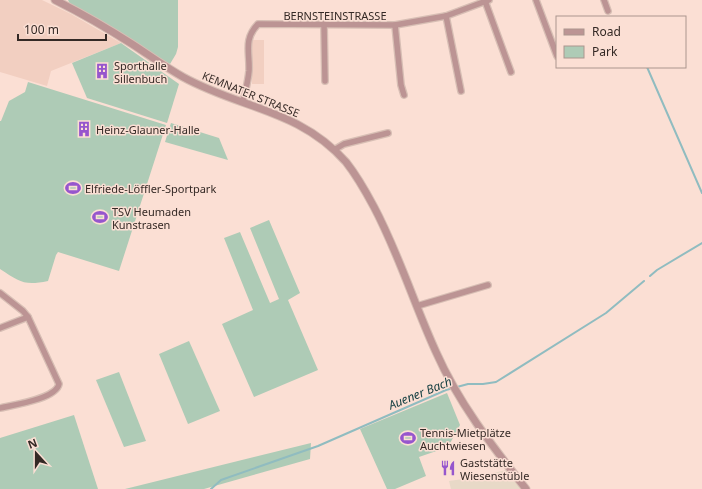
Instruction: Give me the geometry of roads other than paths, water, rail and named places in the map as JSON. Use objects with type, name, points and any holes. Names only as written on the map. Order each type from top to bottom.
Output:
[{"type":"street","name":"KEMNATER STRASSE","points":[[55,0],[94,20],[184,78],[211,91],[292,120],[334,150],[354,173],[369,197],[395,252],[436,353],[454,387],[487,439],[526,489]]},
{"type":"street","points":[[536,0],[556,53]]},
{"type":"street","points":[[604,0],[608,11]]},
{"type":"street","name":"BERNSTEINSTRASSE","points":[[243,102],[249,70],[249,38],[252,30],[258,24],[395,25],[446,16],[487,1]]},
{"type":"street","points":[[487,1],[511,72]]},
{"type":"street","points":[[446,16],[461,91]]},
{"type":"street","points":[[324,24],[325,81]]},
{"type":"street","points":[[395,25],[400,85],[404,95]]},
{"type":"street","points":[[334,150],[344,144],[388,133]]},
{"type":"street","points":[[417,306],[488,285]]},
{"type":"street","points":[[0,293],[28,317],[54,370],[59,384],[59,387],[53,393],[46,396],[0,408]]},
{"type":"street","points":[[0,328],[28,317]]},
{"type":"waterway","points":[[647,68],[702,193]]},
{"type":"waterway","points":[[650,276],[657,270],[702,243]]},
{"type":"waterway","name":"Auener Bach","points":[[211,489],[221,480],[318,446],[446,390],[468,384],[496,382],[606,313],[644,281]]},
{"type":"place","name":"Sporthalle Sillenbuch","points":[[102,71]]},
{"type":"place","name":"Heinz-Glauner-Halle","points":[[84,129]]},
{"type":"place","name":"Elfriede-Löffler-Sportpark","points":[[73,188]]},
{"type":"place","name":"TSV Heumaden Kunstrasen","points":[[100,217]]},
{"type":"place","name":"Tennis-Mietplätze Auchtwiesen","points":[[408,438]]},
{"type":"place","name":"Gaststätte Wiesenstüble","points":[[448,468]]}]
